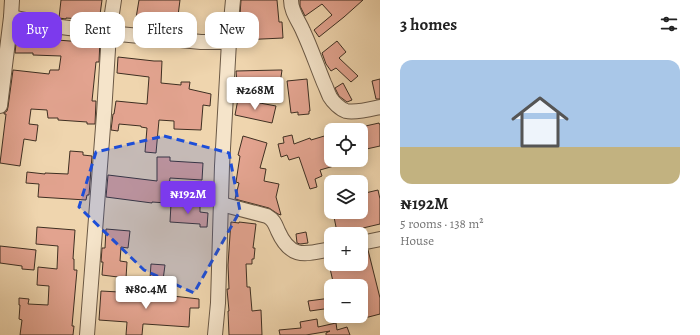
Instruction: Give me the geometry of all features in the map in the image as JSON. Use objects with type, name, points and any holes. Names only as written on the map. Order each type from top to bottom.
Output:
[{"type":"street","points":[[0,106],[12,0]]},
{"type":"street","points":[[112,12],[114,0]]},
{"type":"street","points":[[232,12],[233,0]]},
{"type":"street","points":[[291,0],[291,5],[330,98],[346,111],[380,107]]},
{"type":"street","points":[[11,17],[70,28]]},
{"type":"street","points":[[125,35],[205,42]]},
{"type":"street","points":[[87,335],[108,48]]},
{"type":"street","points":[[214,335],[218,303],[221,204],[230,48]]},
{"type":"street","points":[[221,204],[267,216],[272,219],[282,239],[288,246],[298,253],[324,250]]},
{"type":"street","points":[[368,242],[380,239]]},
{"type":"highlighted area","points":[[164,136],[229,153],[240,211],[194,293],[144,270],[79,207],[96,152]]},
{"type":"building","points":[[61,0],[102,0],[100,12],[70,12],[70,18],[66,19],[62,18],[62,12],[60,12]]},
{"type":"building","points":[[139,0],[180,0],[178,12],[137,12]]},
{"type":"building","points":[[241,0],[277,0],[279,22],[282,22],[283,38],[259,39],[259,12],[240,12]]},
{"type":"building","points":[[300,0],[363,0],[319,37],[314,30],[332,15],[322,4],[305,16],[300,6]]},
{"type":"building","points":[[62,40],[70,41],[70,48],[100,48],[99,62],[96,62],[92,101],[96,101],[95,124],[58,120],[58,118],[48,118],[47,110],[31,109],[29,124],[38,125],[36,141],[24,139],[20,166],[0,163],[6,114],[4,113],[7,111],[8,107],[13,70],[49,74],[50,70],[59,70],[61,56],[15,53],[16,48],[62,48]]},
{"type":"building","points":[[337,41],[346,52],[339,58],[358,76],[351,82],[336,68],[331,71],[326,64],[322,53]]},
{"type":"building","points":[[118,57],[162,61],[161,83],[181,85],[181,82],[190,82],[189,89],[211,94],[210,106],[203,105],[201,130],[174,129],[174,121],[159,120],[156,153],[145,152],[147,128],[119,124],[118,131],[111,130],[116,101],[147,104],[149,77],[117,73]]},
{"type":"building","points":[[282,70],[280,84],[237,85],[236,71]]},
{"type":"building","points":[[307,79],[309,114],[298,115],[298,112],[291,113],[287,81]]},
{"type":"building","points":[[380,79],[380,99],[376,99],[372,81]]},
{"type":"building","points":[[343,83],[352,100],[347,102],[339,96],[335,88]]},
{"type":"building","points":[[238,99],[276,106],[272,123],[235,115]]},
{"type":"building","points":[[380,124],[380,146],[368,149],[368,125]]},
{"type":"building","points":[[292,135],[294,144],[310,138],[311,140],[324,136],[324,167],[330,167],[320,170],[322,176],[315,179],[317,187],[310,189],[299,157],[289,160],[287,155],[281,157],[278,144],[284,143],[283,137]]},
{"type":"building","points":[[243,136],[267,143],[260,168],[266,169],[264,181],[279,184],[276,197],[281,215],[269,208],[235,199],[239,183],[236,182],[240,156],[238,155]]},
{"type":"building","points":[[70,151],[83,152],[83,155],[92,156],[89,195],[87,195],[86,200],[38,197],[39,184],[26,183],[27,172],[68,174]]},
{"type":"building","points":[[157,157],[170,157],[170,161],[203,163],[202,180],[170,178],[167,203],[152,203],[106,197],[108,175],[157,181]]},
{"type":"building","points":[[378,190],[380,199],[380,224],[367,227],[336,227],[334,219],[368,219],[368,192]]},
{"type":"building","points":[[171,204],[200,206],[200,212],[208,213],[207,227],[200,227],[200,224],[170,222]]},
{"type":"building","points":[[231,222],[256,224],[253,248],[255,248],[254,259],[252,259],[252,264],[246,264],[247,287],[250,287],[252,311],[261,310],[262,335],[229,335],[227,289],[229,289],[228,265]]},
{"type":"building","points":[[37,227],[75,230],[73,259],[74,270],[77,270],[72,326],[74,326],[73,335],[20,335],[22,320],[19,319],[19,298],[29,299],[28,304],[48,305],[49,286],[37,285],[38,267],[57,269],[58,246],[36,244]]},
{"type":"building","points":[[106,229],[130,231],[128,248],[121,247],[120,261],[127,262],[126,278],[102,275],[102,248],[105,248]]},
{"type":"building","points":[[306,232],[308,243],[297,243],[296,234]]},
{"type":"building","points":[[0,246],[36,250],[34,270],[22,269],[22,266],[0,263]]},
{"type":"building","points":[[368,250],[380,298],[380,314],[368,317],[368,279],[332,279],[331,271],[368,271]]},
{"type":"building","points":[[151,264],[165,265],[163,280],[150,278]]},
{"type":"building","points":[[101,291],[155,294],[199,299],[199,308],[190,308],[189,327],[143,324],[142,335],[126,335],[127,322],[99,320]]},
{"type":"building","points":[[324,299],[324,309],[310,311],[308,301]]},
{"type":"building","points":[[317,319],[318,327],[336,323],[337,330],[347,327],[350,335],[326,335],[326,333],[330,331],[306,335],[280,335],[279,330],[301,328],[300,322]]}]
